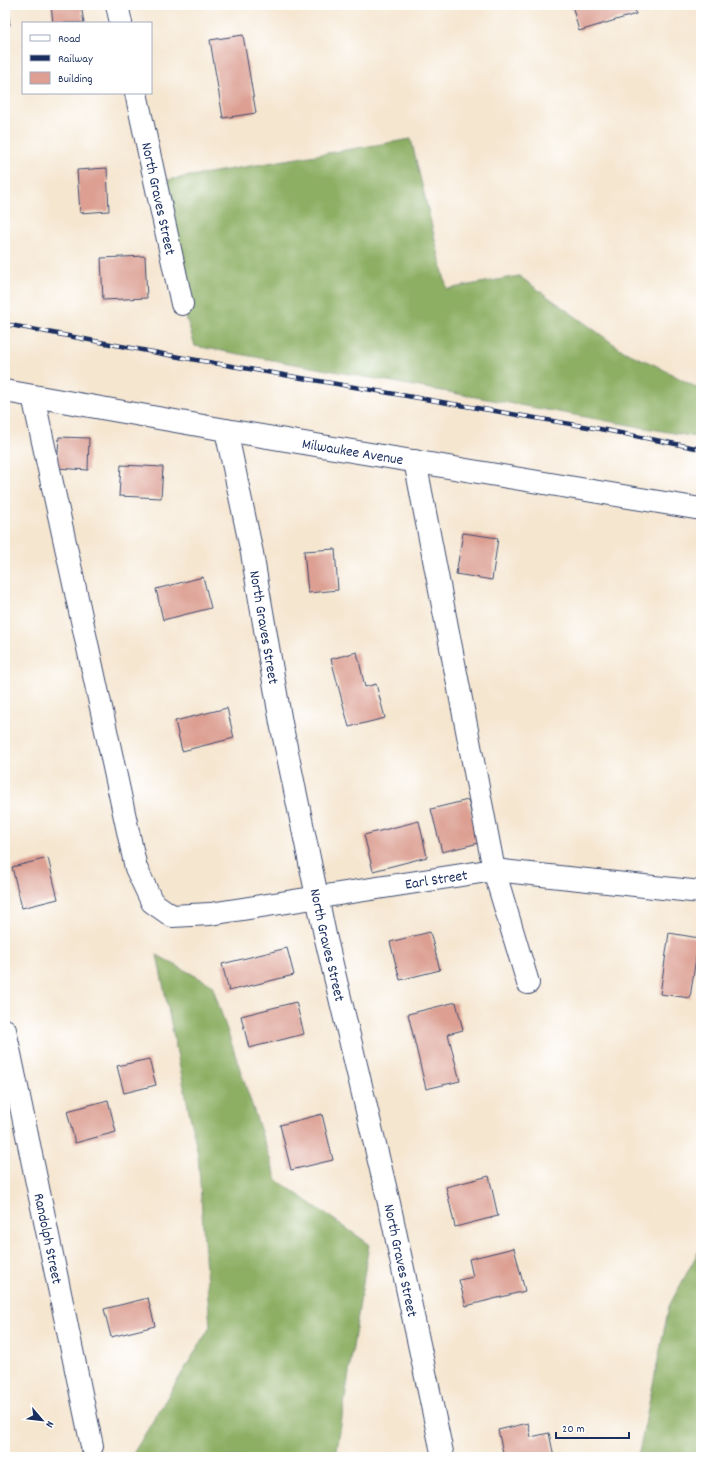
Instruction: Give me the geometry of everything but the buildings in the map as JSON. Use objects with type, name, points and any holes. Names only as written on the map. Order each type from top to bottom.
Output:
[{"type":"street","points":[[118,5],[121,22]]},
{"type":"street","name":"North Graves Street","points":[[136,94],[182,304]]},
{"type":"street","name":"Milwaukee Avenue","points":[[5,391],[226,430],[701,509]]},
{"type":"street","name":"Earl Street","points":[[33,396],[136,868],[152,902],[172,916],[210,914],[494,870],[701,892]]},
{"type":"street","name":"North Graves Street","points":[[226,430],[252,553],[281,723],[317,897],[389,1203],[443,1457]]},
{"type":"street","points":[[415,461],[494,870],[528,983]]},
{"type":"street","name":"Randolph Street","points":[[5,1030],[92,1446]]},
{"type":"green space","points":[[411,139],[447,289],[519,276],[625,352],[655,365],[701,390],[701,438],[195,346],[182,304],[155,182]]},
{"type":"green space","points":[[157,955],[212,985],[277,1180],[369,1244],[336,1457],[131,1457],[210,1327],[198,1155]]},
{"type":"green space","points":[[701,1247],[701,1457],[638,1457],[669,1306]]},
{"type":"railway","points":[[5,324],[179,357],[600,429],[701,449]]}]
